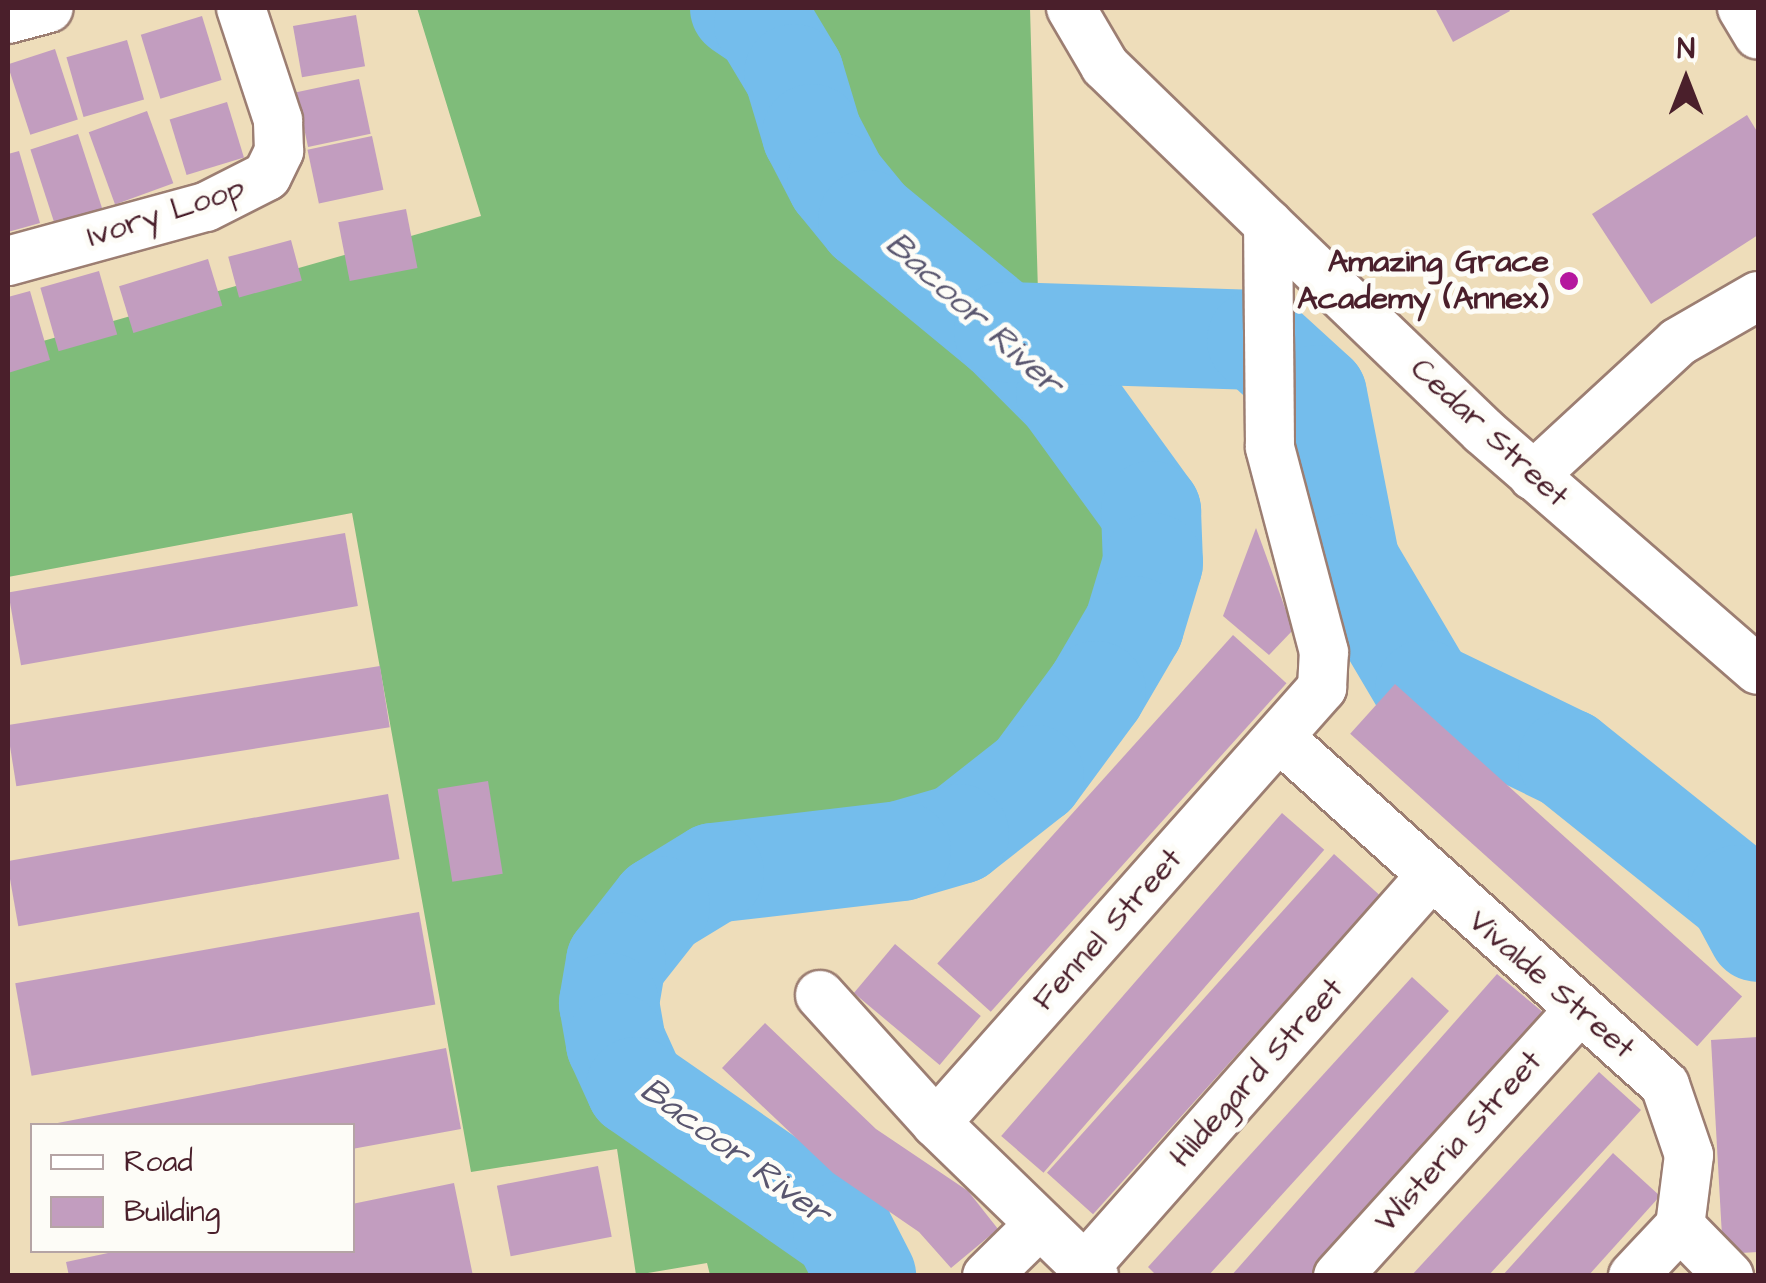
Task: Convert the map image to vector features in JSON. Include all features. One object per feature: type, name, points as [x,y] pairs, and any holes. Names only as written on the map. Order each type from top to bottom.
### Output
[{"type":"street","points":[[8,20],[49,8]]},
{"type":"street","name":"Ivory Loop","points":[[8,261],[206,207],[267,176],[278,151],[278,120],[240,8]]},
{"type":"street","name":"Cedar Street","points":[[1071,8],[1105,66],[1268,224],[1533,476],[1758,670]]},
{"type":"street","points":[[1742,8],[1758,36]]},
{"type":"street","name":"Fennel Street","points":[[936,1123],[1322,688],[1324,652],[1275,482],[1266,383],[1268,224]]},
{"type":"street","points":[[1533,476],[1678,342],[1758,296]]},
{"type":"street","name":"Vivalde Street","points":[[1280,738],[1429,878],[1664,1085],[1682,1120],[1689,1155],[1680,1226]]},
{"type":"street","name":"Hildegard Street","points":[[1089,1271],[1429,878]]},
{"type":"street","points":[[820,995],[936,1123],[1089,1271]]},
{"type":"street","name":"Wisteria Street","points":[[1338,1276],[1580,1009]]},
{"type":"street","points":[[988,1276],[1040,1224]]},
{"type":"street","points":[[1633,1276],[1680,1226],[1729,1276]]},
{"type":"green space","points":[[417,8],[1030,8],[1039,328],[1129,453],[1162,519],[1172,589],[1154,647],[1044,798],[979,856],[912,877],[738,896],[670,928],[639,961],[636,1008],[657,1056],[863,1227],[902,1275],[710,1275],[707,1263],[636,1275],[617,1149],[471,1172],[352,513],[8,577],[8,351],[481,216]]},
{"type":"building","points":[[1435,8],[1508,8],[1510,11],[1453,42]]},
{"type":"building","points":[[356,15],[365,66],[302,77],[293,26]]},
{"type":"building","points":[[202,16],[222,80],[160,99],[141,35]]},
{"type":"building","points":[[127,40],[144,100],[84,117],[66,57]]},
{"type":"building","points":[[55,49],[78,119],[30,135],[8,64]]},
{"type":"building","points":[[359,79],[371,134],[308,147],[296,92]]},
{"type":"building","points":[[227,102],[244,157],[187,175],[170,120]]},
{"type":"building","points":[[147,111],[173,183],[115,205],[89,132]]},
{"type":"building","points":[[1747,115],[1758,133],[1758,235],[1651,304],[1592,214]]},
{"type":"building","points":[[78,134],[107,223],[59,239],[30,149]]},
{"type":"building","points":[[372,136],[383,190],[319,204],[307,150]]},
{"type":"building","points":[[19,151],[40,223],[8,232],[8,154]]},
{"type":"building","points":[[406,209],[417,268],[350,281],[338,222]]},
{"type":"building","points":[[291,240],[302,281],[239,297],[228,257]]},
{"type":"building","points":[[208,259],[222,306],[133,333],[119,286]]},
{"type":"building","points":[[99,271],[117,334],[59,351],[40,288]]},
{"type":"building","points":[[30,291],[50,360],[8,373],[8,297]]},
{"type":"building","points":[[1256,528],[1293,630],[1269,655],[1223,616]]},
{"type":"building","points":[[345,533],[358,606],[21,665],[8,592]]},
{"type":"building","points":[[1233,635],[1287,683],[991,1012],[937,963]]},
{"type":"building","points":[[380,666],[390,727],[16,786],[8,725]]},
{"type":"building","points":[[1395,684],[1742,996],[1697,1046],[1350,734]]},
{"type":"building","points":[[488,781],[503,874],[452,882],[438,789]]},
{"type":"building","points":[[388,794],[399,859],[18,926],[8,861]]},
{"type":"building","points":[[1282,813],[1324,850],[1043,1173],[1001,1136]]},
{"type":"building","points":[[1334,854],[1380,895],[1093,1214],[1047,1173]]},
{"type":"building","points":[[419,912],[435,1005],[32,1076],[15,983]]},
{"type":"building","points":[[895,944],[981,1016],[940,1065],[854,993]]},
{"type":"building","points":[[1497,974],[1544,1013],[1313,1276],[1231,1276]]},
{"type":"building","points":[[1412,977],[1449,1011],[1208,1276],[1157,1276],[1148,1267]]},
{"type":"building","points":[[765,1023],[876,1129],[968,1191],[998,1229],[951,1268],[919,1232],[833,1173],[722,1068]]},
{"type":"building","points":[[1758,1037],[1758,1252],[1723,1254],[1711,1040]]},
{"type":"building","points":[[446,1048],[461,1129],[355,1148],[355,1123],[58,1123]]},
{"type":"building","points":[[1599,1072],[1641,1110],[1488,1276],[1411,1276]]},
{"type":"building","points":[[1613,1153],[1660,1196],[1588,1276],[1502,1276]]},
{"type":"building","points":[[598,1166],[612,1237],[511,1256],[497,1186]]},
{"type":"building","points":[[454,1183],[473,1276],[69,1276],[66,1262],[108,1253],[355,1253],[355,1203]]},
{"type":"waterway","name":"Bacoor River","points":[[740,8],[764,24],[794,74],[812,134],[837,182],[868,220],[1004,332],[1066,394],[1151,511],[1153,563],[1134,626],[1096,691],[1034,775],[959,834],[901,851],[714,873],[660,906],[616,962],[609,1003],[616,1043],[636,1087],[843,1231],[866,1276]]},
{"type":"waterway","points":[[1004,332],[1257,340],[1317,395],[1350,563],[1425,690],[1568,759],[1738,895],[1758,932]]},
{"type":"place","name":"Amazing Grace Academy (Annex)","points":[[1569,281]]}]
